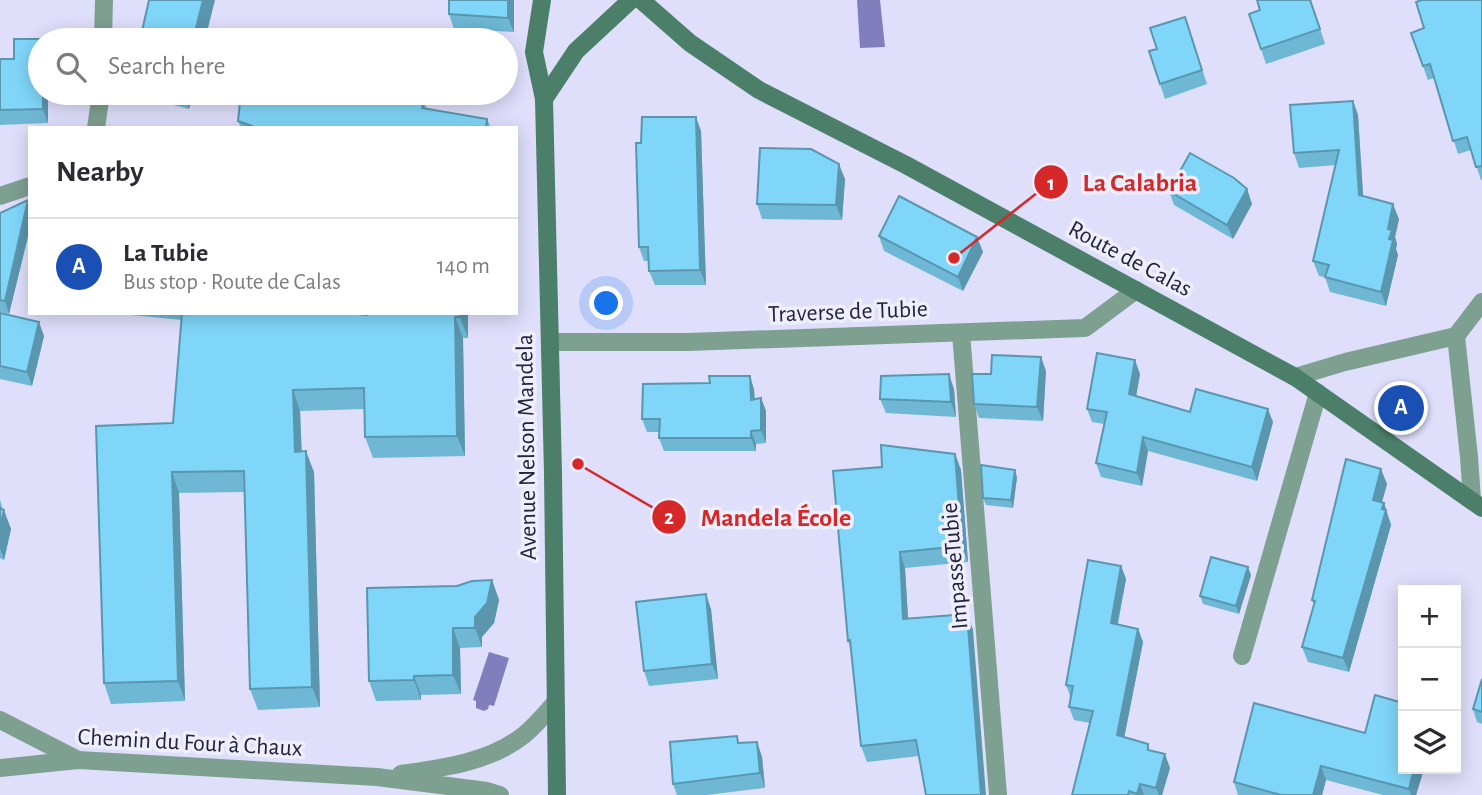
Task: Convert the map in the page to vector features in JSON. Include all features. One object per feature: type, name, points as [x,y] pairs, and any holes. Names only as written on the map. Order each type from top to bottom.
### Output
[{"type":"main road","name":"Avenue Nelson Mandela","points":[[542,0],[534,52],[544,99],[557,795]]},
{"type":"main road","points":[[544,99],[576,51],[631,0]]},
{"type":"main road","name":"Route de Calas","points":[[640,0],[690,43],[759,90],[906,165],[1295,377],[1477,504]]},
{"type":"street","points":[[103,28],[104,0]]},
{"type":"street","points":[[96,126],[99,105]]},
{"type":"street","points":[[0,196],[28,187]]},
{"type":"street","name":"Traverse de Tubie","points":[[550,342],[688,342],[1085,328],[1136,290]]},
{"type":"street","points":[[1295,377],[1345,362],[1456,336],[1482,302]]},
{"type":"street","name":"ImpasseTubie","points":[[961,332],[998,795]]},
{"type":"street","points":[[1456,336],[1469,457],[1477,504]]},
{"type":"street","points":[[1242,656],[1318,393]]},
{"type":"street","name":"Chemin du Four à Chaux","points":[[377,777],[439,768],[486,756],[524,735],[554,704]]},
{"type":"street","points":[[0,720],[78,760]]},
{"type":"street","name":"Chemin du Four à Chaux","points":[[0,768],[78,760],[377,777],[500,795]]},
{"type":"shaded area","points":[[857,0],[880,0],[885,47],[860,48]]},
{"type":"shaded area","points":[[489,652],[509,658],[494,706],[489,705],[484,711],[476,708],[476,701],[473,700]]},
{"type":"building","points":[[149,0],[203,0],[196,28],[143,28]]},
{"type":"building","points":[[449,0],[508,0],[508,18],[449,14]]},
{"type":"building","points":[[1257,0],[1310,0],[1320,29],[1261,49],[1249,14],[1260,10]]},
{"type":"building","points":[[1482,0],[1482,166],[1476,167],[1467,137],[1453,141],[1430,64],[1423,66],[1411,33],[1424,28],[1416,2]]},
{"type":"building","points":[[1185,17],[1202,70],[1160,84],[1149,51],[1157,49],[1150,28]]},
{"type":"building","points":[[14,39],[28,39],[28,105],[43,105],[43,109],[0,110],[0,59],[14,59]]},
{"type":"building","points":[[1353,101],[1359,195],[1393,204],[1388,229],[1392,230],[1389,239],[1393,240],[1381,292],[1325,277],[1329,265],[1313,261],[1339,150],[1294,153],[1290,105]]},
{"type":"building","points":[[240,105],[423,105],[422,108],[487,119],[486,126],[252,126],[238,121]]},
{"type":"building","points":[[642,117],[696,117],[700,270],[649,271],[648,247],[639,247],[636,143],[641,143]]},
{"type":"building","points":[[760,148],[811,149],[839,164],[836,205],[757,204]]},
{"type":"building","points":[[1190,153],[1234,178],[1247,189],[1227,225],[1169,191]]},
{"type":"building","points":[[899,196],[977,237],[958,277],[879,236]]},
{"type":"building","points":[[28,200],[5,301],[0,300],[0,213]]},
{"type":"building","points":[[0,313],[39,322],[27,372],[0,366]]},
{"type":"building","points":[[182,315],[460,315],[455,317],[457,436],[365,437],[364,388],[293,390],[295,452],[306,451],[312,687],[250,689],[244,471],[172,472],[178,681],[104,683],[96,426],[173,423]]},
{"type":"building","points":[[1097,353],[1135,360],[1129,394],[1190,412],[1196,389],[1268,409],[1252,467],[1143,437],[1137,473],[1096,463],[1107,412],[1087,409]]},
{"type":"building","points":[[992,355],[1041,357],[1037,407],[974,404],[972,374],[991,374]]},
{"type":"building","points":[[949,374],[951,402],[880,399],[881,376]]},
{"type":"building","points":[[709,376],[750,376],[751,400],[761,398],[761,430],[751,431],[751,438],[659,438],[660,419],[642,419],[643,384],[710,383]]},
{"type":"building","points":[[881,445],[955,454],[962,546],[900,552],[903,619],[967,614],[981,795],[926,795],[916,740],[861,746],[850,640],[848,641],[833,471],[882,467]]},
{"type":"building","points":[[1346,459],[1381,469],[1373,500],[1384,503],[1382,509],[1386,510],[1343,658],[1302,647],[1315,601],[1312,600]]},
{"type":"building","points":[[981,465],[1015,470],[1011,500],[983,498]]},
{"type":"building","points":[[0,508],[4,510],[0,527]]},
{"type":"building","points":[[1211,557],[1248,567],[1236,606],[1200,596]]},
{"type":"building","points":[[1088,560],[1121,566],[1111,623],[1138,629],[1117,735],[1148,744],[1148,750],[1165,754],[1156,788],[1140,784],[1137,794],[1129,791],[1128,795],[1072,795],[1093,711],[1069,707],[1073,686],[1066,685]]},
{"type":"building","points":[[492,580],[487,603],[475,617],[475,628],[453,628],[453,675],[414,676],[414,680],[369,681],[367,588],[457,586],[472,581]]},
{"type":"building","points":[[706,594],[712,664],[644,671],[636,602]]},
{"type":"building","points":[[1482,679],[1482,712],[1473,709]]},
{"type":"building","points":[[1375,695],[1398,702],[1398,774],[1413,774],[1409,789],[1321,766],[1313,795],[1281,795],[1234,782],[1254,703],[1365,733]]},
{"type":"building","points":[[737,736],[738,743],[757,742],[760,773],[673,784],[670,742]]},
{"type":"place","name":"La Calabria","points":[[954,258]]},
{"type":"place","name":"La Tubie","points":[[1401,408]]},
{"type":"place","name":"Mandela École","points":[[578,464]]}]
